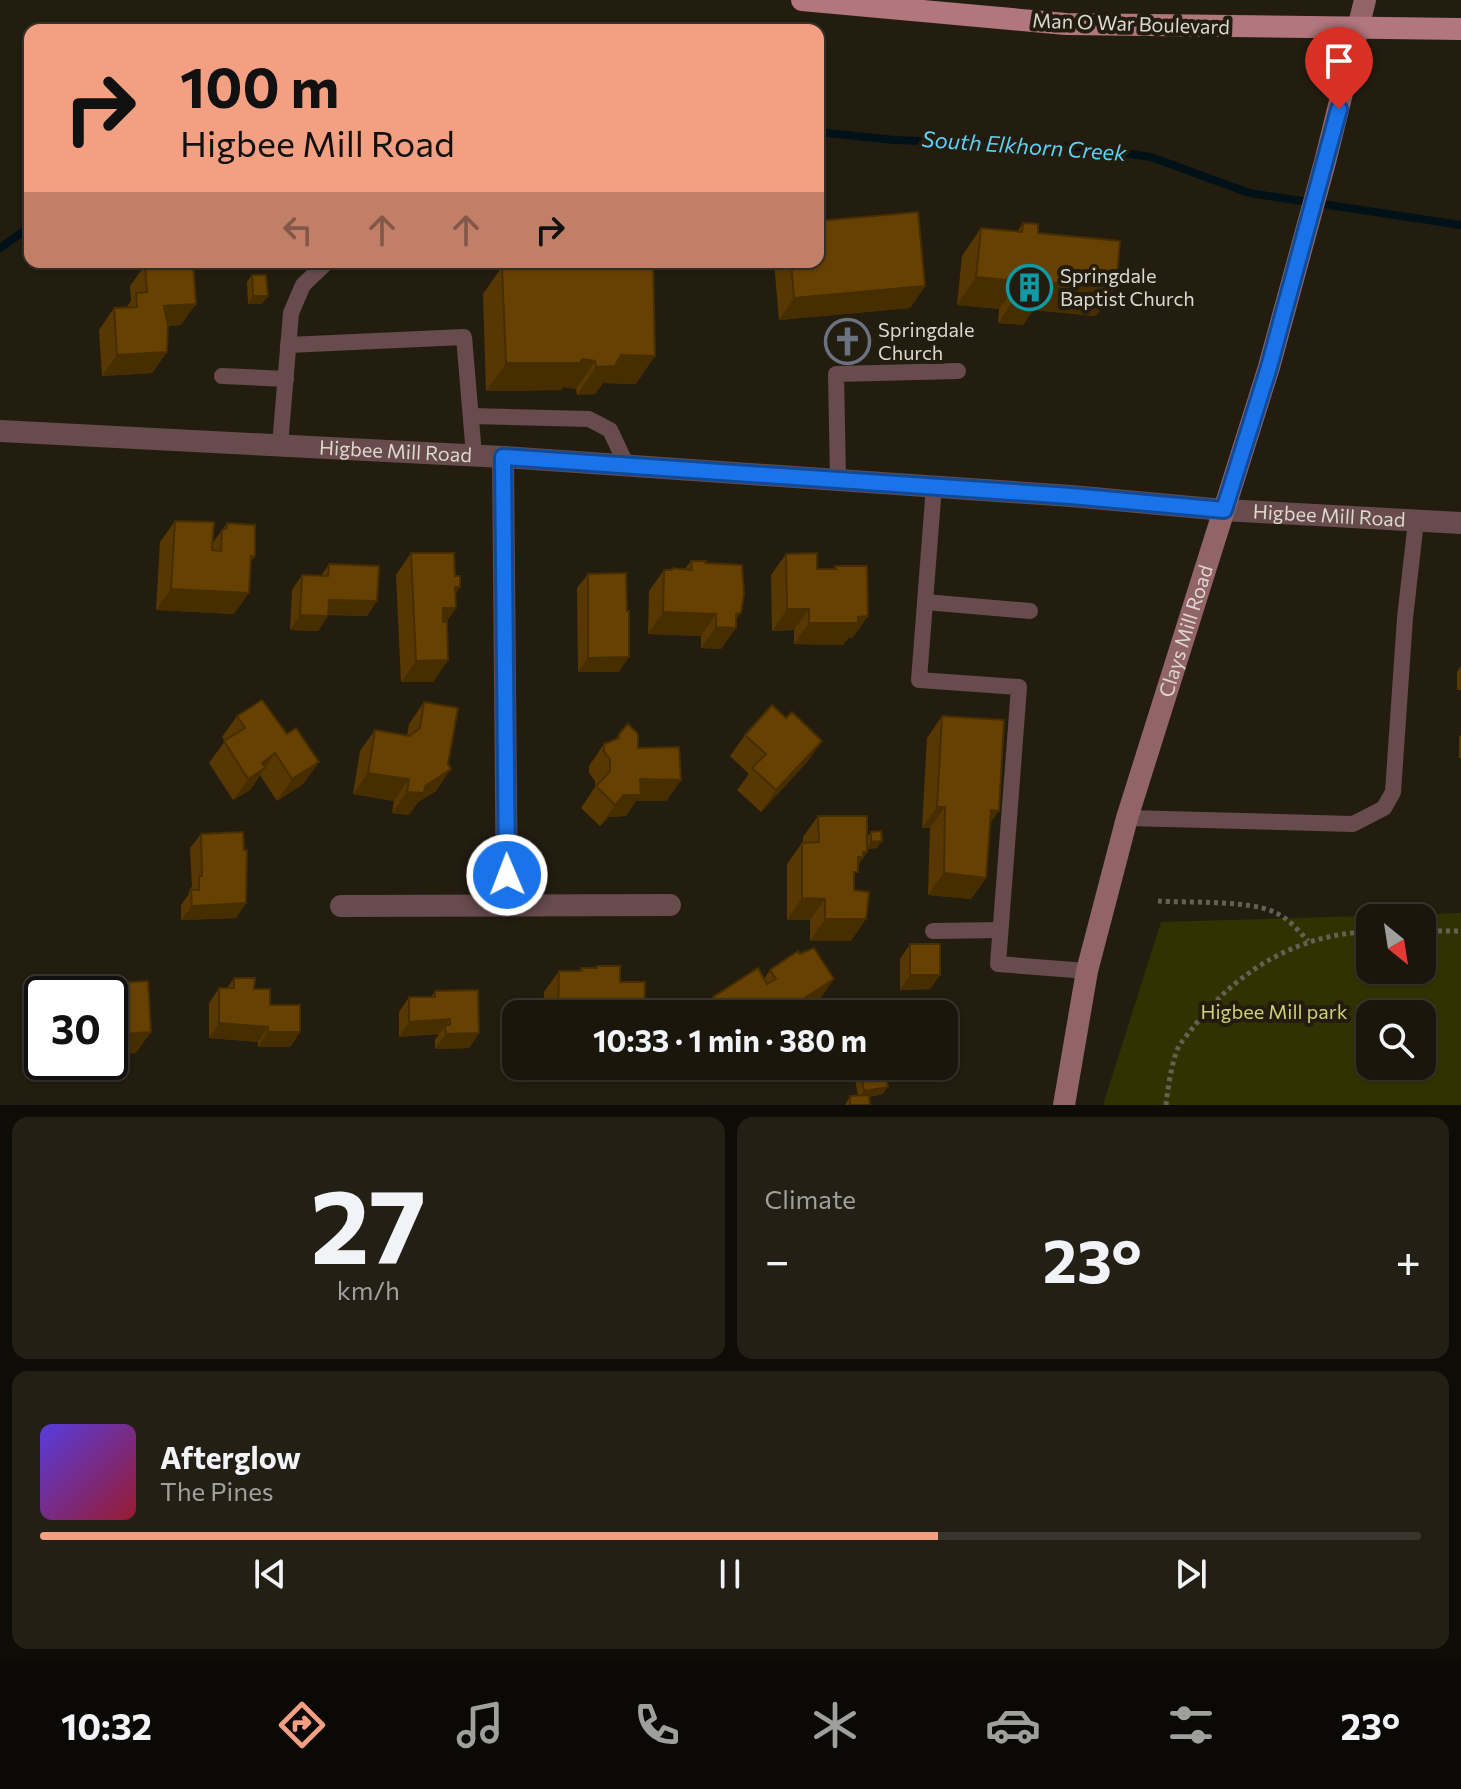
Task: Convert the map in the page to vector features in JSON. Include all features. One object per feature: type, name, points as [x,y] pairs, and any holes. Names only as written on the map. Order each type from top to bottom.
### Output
[{"type":"main road","name":"Man O War Boulevard","points":[[802,0],[1066,24],[1461,29]]},
{"type":"main road","name":"Clays Mill Road","points":[[1064,1105],[1087,971],[1127,818],[1269,367],[1360,29],[1365,0]]},
{"type":"street","name":"Higbee Mill Road","points":[[0,431],[474,455],[934,486],[1224,510],[1461,523]]},
{"type":"street","points":[[503,457],[507,906]]},
{"type":"street","points":[[341,906],[670,905]]},
{"type":"lane","points":[[280,445],[291,313],[303,285],[321,268]]},
{"type":"lane","points":[[288,345],[464,337],[474,455]]},
{"type":"lane","points":[[838,480],[836,374],[958,371]]},
{"type":"lane","points":[[222,376],[286,379]]},
{"type":"lane","points":[[471,416],[589,419],[610,430],[627,466]]},
{"type":"lane","points":[[934,486],[919,680],[1019,687],[998,964],[1087,971]]},
{"type":"lane","points":[[1127,818],[1353,824],[1384,808],[1393,792],[1405,618],[1416,521]]},
{"type":"lane","points":[[925,602],[1030,611]]},
{"type":"lane","points":[[933,931],[1000,930]]},
{"type":"path","points":[[1158,901],[1249,906],[1274,912],[1293,925],[1308,941]]},
{"type":"path","points":[[1436,931],[1461,931]]},
{"type":"path","points":[[1166,1105],[1178,1048],[1207,1010],[1240,979],[1283,951],[1308,941],[1356,932]]},
{"type":"green space","name":"Higbee Mill park","points":[[1461,913],[1461,1105],[1103,1105],[1161,922],[1356,916],[1356,984],[1436,984],[1436,914]]},
{"type":"building","points":[[918,212],[925,286],[794,298],[792,268],[824,268],[824,220]]},
{"type":"building","points":[[1023,223],[1038,224],[1038,233],[1120,241],[1116,288],[1043,282],[1042,298],[1017,295],[1019,281],[976,277],[981,228],[1022,232]]},
{"type":"building","points":[[145,268],[193,268],[196,304],[164,306],[168,326],[167,352],[117,355],[114,308],[137,307],[136,293],[147,292]]},
{"type":"building","points":[[502,268],[653,268],[655,356],[621,355],[615,366],[596,367],[595,361],[582,359],[580,363],[506,363]]},
{"type":"building","points":[[252,275],[266,275],[268,296],[253,296]]},
{"type":"building","points":[[175,521],[214,522],[212,550],[221,551],[222,530],[227,528],[227,523],[255,525],[255,554],[251,556],[249,593],[171,589]]},
{"type":"building","points":[[411,553],[454,553],[455,576],[460,576],[460,587],[455,587],[456,608],[443,608],[443,622],[447,622],[448,660],[416,661]]},
{"type":"building","points":[[817,553],[817,569],[867,566],[868,616],[858,617],[858,623],[809,623],[809,609],[787,609],[786,554]]},
{"type":"building","points":[[691,561],[742,565],[744,594],[741,613],[736,614],[736,628],[716,627],[716,614],[663,612],[664,570],[692,570]]},
{"type":"building","points":[[329,564],[379,566],[377,601],[329,600],[328,616],[300,615],[302,575],[328,576]]},
{"type":"building","points":[[626,573],[629,657],[588,658],[588,574]]},
{"type":"building","points":[[262,700],[287,734],[296,728],[319,762],[292,779],[275,753],[262,763],[265,768],[248,779],[224,741],[245,728],[237,716]]},
{"type":"building","points":[[424,702],[458,708],[448,764],[451,769],[425,786],[424,793],[407,792],[409,779],[368,773],[375,730],[409,736],[420,728]]},
{"type":"building","points":[[772,705],[786,718],[792,712],[822,741],[776,790],[752,768],[766,754],[745,735]]},
{"type":"building","points":[[942,716],[1004,720],[999,811],[991,810],[986,878],[944,873],[945,807],[937,807]]},
{"type":"building","points":[[628,724],[638,734],[638,748],[679,747],[681,780],[640,779],[641,795],[624,795],[615,805],[596,786],[610,771],[610,759],[604,752],[604,744],[619,738]]},
{"type":"building","points":[[818,816],[867,816],[867,852],[863,852],[863,857],[858,857],[858,872],[854,872],[854,890],[869,892],[866,919],[825,919],[825,899],[802,898],[802,843],[819,842]]},
{"type":"building","points":[[881,831],[882,841],[871,842],[871,832]]},
{"type":"building","points":[[243,832],[244,850],[247,850],[246,903],[192,906],[191,890],[199,890],[199,876],[202,876],[201,834]]},
{"type":"building","points":[[910,944],[940,944],[940,975],[910,975]]},
{"type":"building","points":[[814,948],[834,979],[801,1000],[715,1000],[713,997],[758,968],[767,984],[776,979],[770,970],[798,951],[800,954]]},
{"type":"building","points":[[620,966],[620,982],[645,982],[644,1000],[558,1000],[559,971]]},
{"type":"building","points":[[234,978],[255,978],[254,989],[270,989],[270,1005],[300,1005],[300,1032],[268,1032],[268,1027],[219,1023],[219,988],[234,988]]},
{"type":"building","points":[[148,981],[151,1032],[128,1034],[128,982]]},
{"type":"building","points":[[478,990],[479,1033],[446,1034],[445,1025],[450,1025],[450,1019],[409,1022],[409,997],[435,997],[435,991]]},
{"type":"building","points":[[862,1080],[887,1080],[888,1087],[864,1091]]},
{"type":"building","points":[[869,1095],[870,1105],[850,1105],[850,1096]]},
{"type":"waterway","name":"South Elkhorn Creek","points":[[824,133],[894,140],[1081,147],[1151,157],[1249,193],[1461,225]]},
{"type":"waterway","name":"South Elkhorn Creek","points":[[0,248],[24,231]]},
{"type":"place","name":"Springdale Baptist Church","points":[[1029,287]]},
{"type":"place","name":"Springdale Church","points":[[847,342]]},
{"type":"route","points":[[507,875],[503,457],[1071,496],[1224,510],[1269,367],[1339,109]]}]
